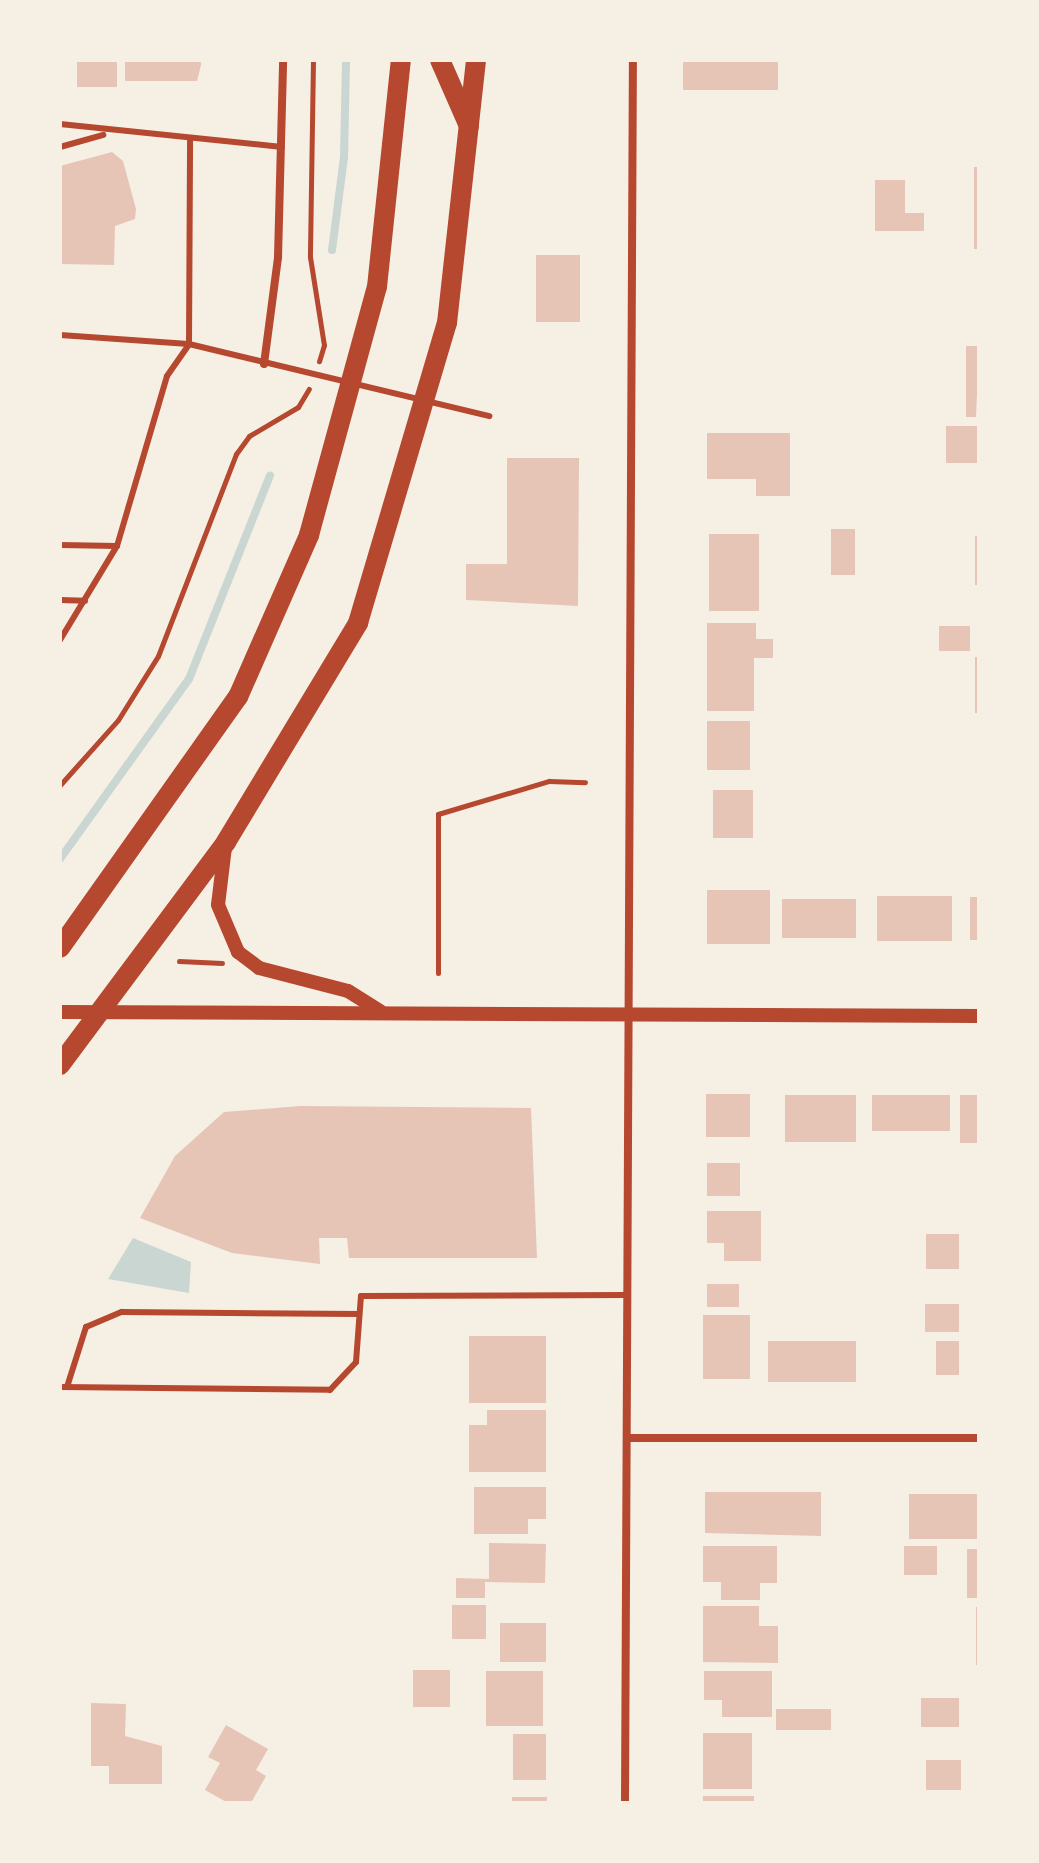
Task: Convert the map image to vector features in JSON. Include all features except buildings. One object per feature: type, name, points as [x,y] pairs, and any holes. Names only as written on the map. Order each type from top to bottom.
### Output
[{"type":"main road","points":[[60,948],[238,697],[309,535],[353,383],[385,243],[401,60]]},
{"type":"main road","points":[[440,60],[469,126]]},
{"type":"main road","points":[[60,1065],[226,842],[358,623],[426,403],[447,323],[476,60]]},
{"type":"street","points":[[264,364],[282,147],[283,60]]},
{"type":"street","points":[[625,1803],[633,60]]},
{"type":"street","points":[[226,842],[218,905],[229,942],[259,968],[348,991],[380,1011]]},
{"type":"street","points":[[60,1012],[979,1016]]},
{"type":"street","points":[[627,1438],[979,1438]]},
{"type":"lane","points":[[60,124],[107,134],[282,147]]},
{"type":"lane","points":[[60,147],[107,134]]},
{"type":"lane","points":[[60,640],[117,546],[167,376],[189,344],[190,141]]},
{"type":"lane","points":[[60,335],[189,344],[489,416]]},
{"type":"lane","points":[[60,545],[117,546]]},
{"type":"lane","points":[[60,600],[85,601]]},
{"type":"lane","points":[[359,1314],[112,1315],[86,1327],[64,1387],[330,1390],[356,1362],[361,1296],[371,1293],[627,1295]]},
{"type":"path","points":[[60,785],[118,720],[158,656],[236,454],[249,436],[298,407],[315,373],[324,345],[310,257],[313,60]]},
{"type":"path","points":[[438,973],[438,814],[549,781],[585,782]]},
{"type":"path","points":[[179,961],[227,963]]},
{"type":"shaded area","points":[[133,1238],[191,1262],[189,1293],[108,1279]]},
{"type":"waterway","points":[[332,250],[344,157],[346,60]]},
{"type":"waterway","points":[[60,859],[189,679],[270,475]]}]
